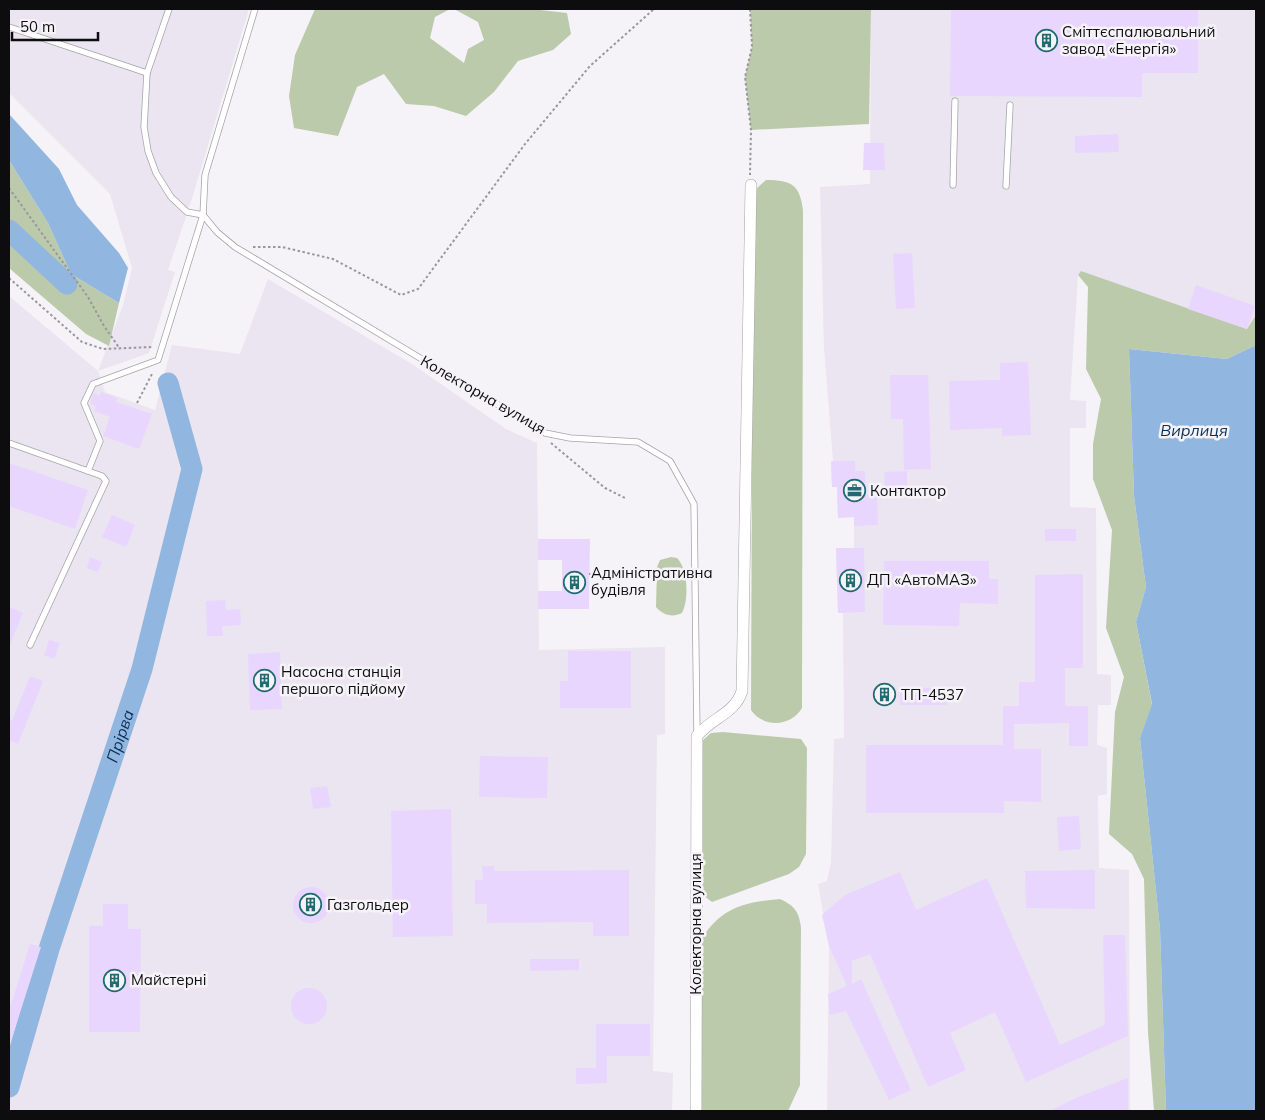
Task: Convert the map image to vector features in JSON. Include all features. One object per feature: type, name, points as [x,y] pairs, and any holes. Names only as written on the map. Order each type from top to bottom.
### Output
[{"type":"street","points":[[697,736],[712,721],[733,708],[739,700],[742,691],[751,185]]},
{"type":"street","name":"Колекторна вулиця","points":[[696,1111],[697,736]]},
{"type":"lane","points":[[169,9],[147,73],[144,127],[148,151],[156,173],[171,197],[187,212],[203,215]]},
{"type":"lane","points":[[88,471],[100,441],[84,403],[90,387],[101,380],[158,360],[203,215],[205,175],[255,9]]},
{"type":"lane","points":[[9,27],[147,73]]},
{"type":"lane","points":[[953,185],[955,101]]},
{"type":"lane","points":[[1006,186],[1010,105]]},
{"type":"lane","name":"Колекторна вулиця","points":[[203,215],[217,232],[235,247],[545,433],[570,438],[638,442],[670,461],[694,504],[697,736]]},
{"type":"lane","points":[[9,443],[88,471],[104,478],[106,481],[30,645]]},
{"type":"path","points":[[235,247],[282,247],[333,259],[401,295],[418,289],[525,144],[590,66],[654,9]]},
{"type":"path","points":[[750,9],[752,47],[745,77],[751,130],[749,155],[751,185]]},
{"type":"path","points":[[9,188],[88,296],[104,326],[120,349]]},
{"type":"path","points":[[9,278],[82,342],[103,349],[163,346]]},
{"type":"path","points":[[137,404],[158,360]]},
{"type":"path","points":[[545,433],[552,445],[559,451],[605,488],[625,498]]},
{"type":"path","points":[[589,574],[637,573]]},
{"type":"shaded area","points":[[9,9],[249,9],[190,205],[168,270],[175,272],[149,353],[98,371],[123,305],[132,268],[110,194],[9,93]]},
{"type":"shaded area","points":[[871,9],[1256,9],[1256,315],[1247,329],[1081,271],[1078,275],[1070,400],[1086,401],[1086,428],[1070,428],[1070,507],[1096,508],[1097,674],[1111,675],[1111,705],[1098,705],[1097,745],[1107,748],[1107,794],[1098,796],[1099,868],[1129,870],[1130,1111],[827,1111],[829,946],[818,884],[827,881],[831,863],[834,739],[844,738],[843,613],[838,613],[836,548],[854,548],[854,517],[838,518],[837,497],[841,487],[832,487],[831,462],[833,461],[824,348],[820,187],[870,184]]},
{"type":"shaded area","points":[[268,279],[412,364],[506,429],[537,443],[539,650],[665,647],[665,734],[657,735],[653,1071],[673,1073],[672,1111],[9,1111],[9,296],[98,371],[105,392],[155,410],[172,345],[240,354]]},
{"type":"green space","points":[[315,9],[450,9],[435,17],[430,38],[464,63],[468,49],[484,40],[478,22],[454,9],[531,9],[567,13],[571,34],[553,50],[518,61],[494,92],[466,116],[434,106],[406,104],[384,74],[357,87],[338,136],[294,128],[289,96],[295,55]]},
{"type":"green space","points":[[750,9],[871,9],[869,124],[751,130],[745,77],[752,47]]},
{"type":"green space","points":[[9,160],[48,223],[71,274],[119,303],[109,346],[86,334],[9,268]]},
{"type":"green space","points":[[766,180],[782,181],[793,186],[800,195],[803,211],[802,708],[791,719],[777,723],[762,720],[751,710],[753,214],[756,189]]},
{"type":"green space","points":[[1081,271],[1247,329],[1256,315],[1256,345],[1227,359],[1129,349],[1134,496],[1146,587],[1136,622],[1152,705],[1140,738],[1160,929],[1166,1111],[1154,1111],[1148,1032],[1144,879],[1132,854],[1109,834],[1115,712],[1124,677],[1106,628],[1112,530],[1093,479],[1093,444],[1101,399],[1086,369],[1088,287],[1078,275]]},
{"type":"green space","points":[[671,557],[677,558],[681,563],[686,585],[686,600],[682,613],[675,615],[665,614],[656,607],[657,567],[660,560]]},
{"type":"green space","points":[[723,732],[801,739],[807,748],[806,854],[799,867],[789,874],[712,902],[704,896],[703,887],[703,740],[711,733]]},
{"type":"green space","points":[[780,899],[795,910],[801,928],[800,1085],[788,1111],[702,1111],[702,938],[718,919],[735,908],[745,904]]},
{"type":"water","points":[[9,114],[59,169],[77,205],[119,253],[128,268],[119,303],[71,274],[48,223],[9,160]]},
{"type":"water","name":"Вирлиця","points":[[1256,345],[1256,1111],[1166,1111],[1160,929],[1140,738],[1152,704],[1136,622],[1146,587],[1134,496],[1129,349],[1227,359]]},
{"type":"building","name":"Сміттєспалювальний завод «Енергія»","points":[[951,9],[1198,9],[1198,73],[1142,73],[1142,97],[950,96]]},
{"type":"building","points":[[1118,134],[1119,152],[1075,153],[1075,136]]},
{"type":"building","points":[[864,143],[884,143],[885,170],[863,170]]},
{"type":"building","points":[[912,253],[915,308],[896,309],[893,254]]},
{"type":"building","points":[[1196,285],[1255,306],[1247,329],[1188,309]]},
{"type":"building","points":[[1028,362],[1031,435],[1002,436],[1002,428],[950,430],[949,381],[1000,380],[1000,363]]},
{"type":"building","points":[[890,375],[928,375],[931,469],[904,470],[903,419],[891,419]]},
{"type":"building","points":[[101,392],[117,398],[116,402],[152,414],[139,449],[103,436],[110,417],[94,411],[96,406],[90,404],[94,393],[100,396]]},
{"type":"building","name":"Контактор","points":[[831,461],[855,461],[855,471],[865,471],[866,495],[877,494],[878,525],[854,526],[854,517],[838,518],[837,487],[832,487]]},
{"type":"building","points":[[9,463],[88,490],[75,529],[9,506]]},
{"type":"building","points":[[907,471],[907,488],[885,489],[884,472]]},
{"type":"building","points":[[112,515],[135,525],[126,547],[102,537]]},
{"type":"building","points":[[1045,529],[1076,529],[1076,541],[1045,541]]},
{"type":"building","name":"Адміністративна будівля","points":[[538,539],[590,539],[589,609],[538,609],[538,591],[562,591],[562,560],[538,560]]},
{"type":"building","name":"ДП «АвтоМАЗ»","points":[[836,548],[864,548],[865,612],[838,613]]},
{"type":"building","points":[[90,557],[102,562],[98,572],[87,568]]},
{"type":"building","points":[[884,561],[989,561],[989,579],[998,579],[998,604],[960,603],[959,626],[883,625]]},
{"type":"building","points":[[1083,574],[1083,668],[1065,668],[1065,706],[1088,706],[1088,746],[1069,746],[1069,723],[1014,724],[1014,749],[1041,749],[1041,802],[1004,801],[1004,813],[866,813],[866,745],[1003,745],[1003,706],[1019,706],[1019,682],[1035,682],[1035,575]]},
{"type":"building","points":[[225,600],[226,610],[240,609],[241,625],[222,626],[223,636],[207,636],[206,601]]},
{"type":"building","points":[[9,607],[23,613],[9,647]]},
{"type":"building","points":[[49,640],[60,643],[54,659],[44,655]]},
{"type":"building","points":[[568,651],[631,651],[631,708],[560,708],[560,681],[568,681]]},
{"type":"building","name":"Насосна станція першого підйому","points":[[280,652],[282,709],[250,710],[248,654]]},
{"type":"building","points":[[30,676],[43,681],[18,744],[9,740],[9,719],[12,721]]},
{"type":"building","points":[[900,688],[947,688],[947,705],[900,705]]},
{"type":"building","points":[[480,756],[548,757],[547,798],[479,797]]},
{"type":"building","points":[[327,786],[331,807],[313,809],[310,788]]},
{"type":"building","points":[[451,809],[453,936],[393,937],[391,811]]},
{"type":"building","points":[[1079,816],[1081,849],[1059,851],[1057,817]]},
{"type":"building","points":[[482,866],[494,866],[494,871],[629,870],[629,936],[593,936],[593,922],[487,923],[487,904],[475,904],[475,880],[483,880]]},
{"type":"building","points":[[1095,870],[1095,909],[1026,908],[1025,871]]},
{"type":"building","points":[[900,872],[916,910],[987,878],[1060,1045],[1105,1025],[1103,935],[1125,935],[1128,1036],[1026,1082],[995,1012],[950,1033],[966,1070],[928,1087],[870,954],[852,961],[852,984],[861,979],[911,1090],[889,1100],[846,1011],[830,1015],[828,994],[847,986],[829,946],[822,915],[845,895]]},
{"type":"building","name":"Газгольдер","points":[[311,887],[323,893],[329,905],[323,917],[311,923],[299,917],[293,905],[299,893]]},
{"type":"building","name":"Майстерні","points":[[103,904],[128,904],[128,929],[141,929],[140,1032],[89,1032],[89,926],[103,926]]},
{"type":"building","points":[[30,944],[41,947],[11,1041],[9,1040],[9,1011]]},
{"type":"building","points":[[530,959],[579,959],[579,970],[530,971]]},
{"type":"building","points":[[309,988],[321,994],[327,1006],[321,1018],[309,1024],[297,1018],[291,1006],[297,994]]},
{"type":"building","points":[[596,1024],[650,1024],[650,1056],[607,1056],[607,1083],[576,1084],[576,1068],[596,1068]]},
{"type":"building","points":[[1128,1078],[1128,1111],[1050,1111],[1078,1097]]},
{"type":"waterway","name":"Прірва","points":[[9,230],[67,284]]},
{"type":"waterway","name":"Прірва","points":[[9,1087],[49,949],[142,669],[192,469],[168,383]]},
{"type":"place","name":"Сміттєспалювальний завод «Енергія»","points":[[1046,41]]},
{"type":"place","name":"Контактор","points":[[854,491]]},
{"type":"place","name":"ДП «АвтоМАЗ»","points":[[851,580]]},
{"type":"place","name":"Адміністративна будівля","points":[[575,582]]},
{"type":"place","name":"Насосна станція першого підйому","points":[[265,681]]},
{"type":"place","name":"ТП-4537","points":[[885,695]]},
{"type":"place","name":"Газгольдер","points":[[311,905]]},
{"type":"place","name":"Майстерні","points":[[115,980]]}]
